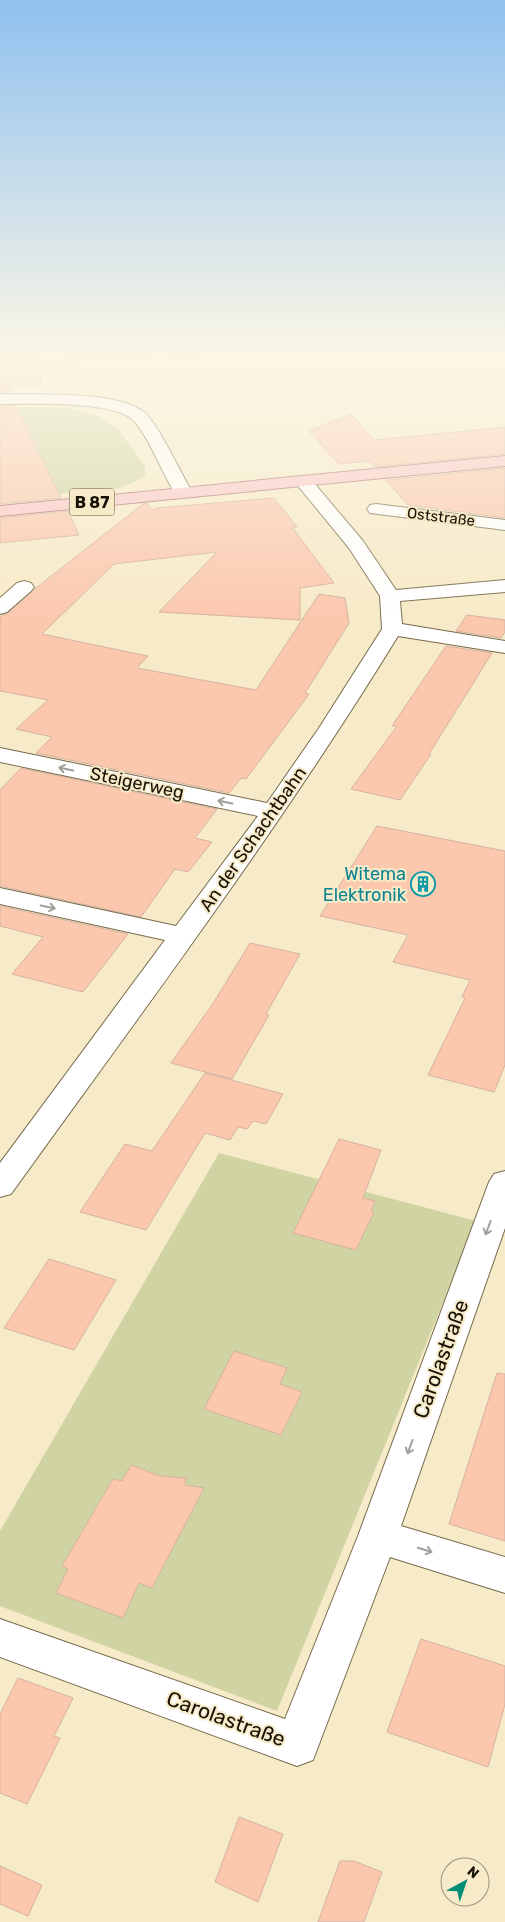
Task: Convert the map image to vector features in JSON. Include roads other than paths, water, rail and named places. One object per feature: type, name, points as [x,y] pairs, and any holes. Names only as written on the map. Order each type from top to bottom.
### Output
[{"type":"main road","name":"B 87","points":[[0,511],[505,461]]},
{"type":"street","points":[[154,440],[183,492]]},
{"type":"street","points":[[303,481],[356,545],[390,596],[392,629],[505,647]]},
{"type":"street","name":"Oststraße","points":[[376,509],[505,525]]},
{"type":"street","points":[[390,596],[505,586]]},
{"type":"street","points":[[0,608],[24,587]]},
{"type":"street","name":"An der Schachtbahn","points":[[0,1186],[273,812],[330,728],[392,629]]},
{"type":"street","name":"Steigerweg","points":[[0,755],[273,812]]},
{"type":"street","points":[[0,896],[184,936]]},
{"type":"street","name":"Carolastraße","points":[[0,1638],[297,1745],[378,1536],[505,1182]]},
{"type":"street","points":[[378,1536],[505,1575]]},
{"type":"place","name":"Witema Elektronik","points":[[423,884]]}]
